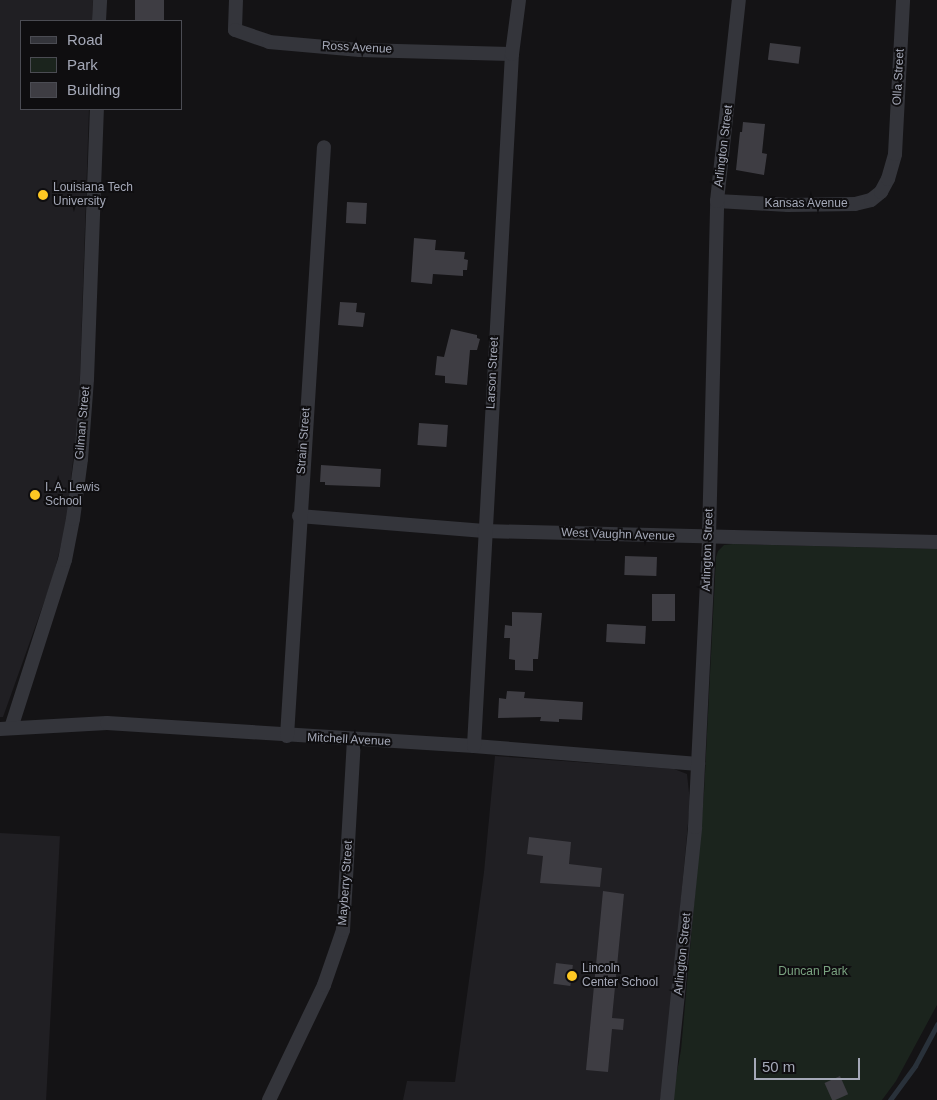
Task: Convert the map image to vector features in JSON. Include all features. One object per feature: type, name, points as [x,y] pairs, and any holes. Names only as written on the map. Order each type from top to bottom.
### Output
[{"type":"street","points":[[99,20],[100,0]]},
{"type":"street","name":"Ross Avenue","points":[[236,0],[235,30],[269,42],[360,50],[512,54]]},
{"type":"street","name":"Larson Street","points":[[474,746],[484,531],[512,54],[519,0]]},
{"type":"street","name":"Arlington Street","points":[[667,1100],[691,882],[709,538],[717,202],[739,0]]},
{"type":"street","name":"Olla Street","points":[[894,154],[903,0]]},
{"type":"street","name":"Gilman Street","points":[[6,728],[64,560],[75,502],[81,459],[88,354],[97,110]]},
{"type":"street","name":"Strain Street","points":[[287,736],[299,516],[324,147]]},
{"type":"street","name":"Kansas Avenue","points":[[717,202],[788,205],[855,204],[872,200],[881,192],[888,179],[894,154]]},
{"type":"street","name":"West Vaughn Avenue","points":[[299,516],[484,531],[709,538],[937,542]]},
{"type":"street","name":"Mitchell Avenue","points":[[6,728],[107,724],[474,746],[698,764]]},
{"type":"street","name":"Mayberry Street","points":[[269,1100],[324,985],[343,930],[354,740]]},
{"type":"shaded area","points":[[0,0],[93,0],[92,20],[20,20],[20,110],[89,110],[79,405],[66,526],[52,580],[3,717],[0,717]]},
{"type":"shaded area","name":"Lincoln Center School","points":[[495,756],[674,769],[687,774],[690,802],[665,1070],[660,1100],[403,1100],[407,1081],[455,1082],[484,872]]},
{"type":"shaded area","points":[[0,833],[60,836],[46,1100],[0,1100]]},
{"type":"green space","name":"Duncan Park","points":[[724,545],[937,549],[937,1005],[896,1081],[882,1100],[672,1100],[681,1050],[704,793],[716,557],[718,551]]},
{"type":"building","points":[[135,0],[164,0],[164,20],[135,20]]},
{"type":"building","points":[[770,43],[801,47],[799,64],[768,60]]},
{"type":"building","points":[[743,122],[765,124],[762,153],[767,154],[764,175],[736,170],[740,132],[742,132]]},
{"type":"building","points":[[347,202],[367,203],[366,224],[346,223]]},
{"type":"building","points":[[414,238],[436,240],[435,250],[465,252],[464,259],[468,260],[467,270],[463,270],[463,276],[433,274],[432,284],[411,282]]},
{"type":"building","points":[[340,302],[357,303],[356,312],[365,313],[363,327],[338,325]]},
{"type":"building","points":[[451,329],[477,335],[477,338],[480,339],[477,350],[470,350],[467,385],[445,383],[445,376],[435,375],[437,356],[444,357]]},
{"type":"building","points":[[419,423],[448,425],[446,447],[417,445]]},
{"type":"building","points":[[321,465],[381,469],[380,487],[325,485],[325,482],[320,482]]},
{"type":"building","points":[[625,556],[657,557],[656,576],[624,575]]},
{"type":"building","points":[[652,594],[675,594],[675,621],[652,621]]},
{"type":"building","points":[[512,612],[542,613],[538,659],[533,659],[533,671],[515,670],[515,660],[509,659],[510,638],[504,638],[505,625],[512,626]]},
{"type":"building","points":[[607,624],[646,626],[645,644],[606,642]]},
{"type":"building","points":[[507,691],[525,692],[524,698],[583,702],[582,720],[559,719],[559,722],[540,721],[541,717],[498,718],[499,698],[506,699]]},
{"type":"building","points":[[529,837],[571,842],[569,864],[602,868],[600,887],[540,883],[543,856],[527,854]]},
{"type":"building","points":[[603,891],[624,894],[612,1018],[624,1019],[623,1030],[612,1029],[608,1072],[586,1070]]},
{"type":"building","points":[[556,963],[573,965],[570,986],[553,984]]},
{"type":"building","points":[[840,1076],[848,1094],[832,1100],[824,1083]]},
{"type":"waterway","points":[[890,1100],[915,1066],[937,1025]]},
{"type":"place","name":"Louisiana Tech University","points":[[43,195]]},
{"type":"place","name":"I. A. Lewis School","points":[[35,495]]},
{"type":"place","name":"Lincoln Center School","points":[[572,976]]}]
